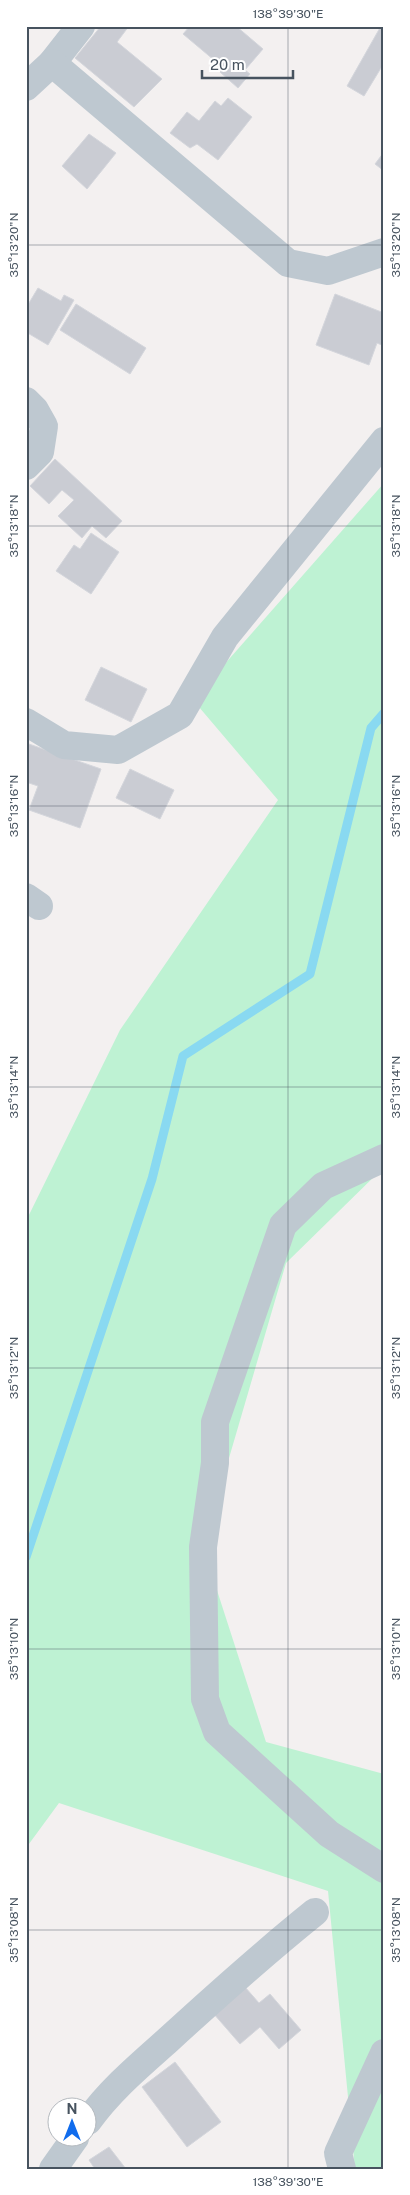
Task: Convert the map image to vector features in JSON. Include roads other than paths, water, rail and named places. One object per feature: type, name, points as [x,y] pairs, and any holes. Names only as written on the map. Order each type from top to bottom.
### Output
[{"type":"street","points":[[82,26],[35,75],[288,263],[328,271],[384,252]]},
{"type":"street","points":[[26,400],[35,410],[44,426],[40,452],[26,466]]},
{"type":"street","points":[[26,722],[64,745],[118,750],[180,715],[225,637],[384,440]]},
{"type":"street","points":[[26,704],[29,712],[26,715]]},
{"type":"street","points":[[384,1158],[323,1186],[283,1225],[215,1422],[215,1463],[203,1547],[205,1699],[217,1732],[329,1834],[384,1869]]},
{"type":"street","points":[[98,2109],[112,2093],[222,1989],[315,1912]]},
{"type":"street","points":[[342,2169],[338,2153],[384,2053]]},
{"type":"street","points":[[54,2169],[68,2148]]},
{"type":"waterway","points":[[26,1557],[152,1179],[183,1056],[310,974],[371,728],[384,713]]}]
